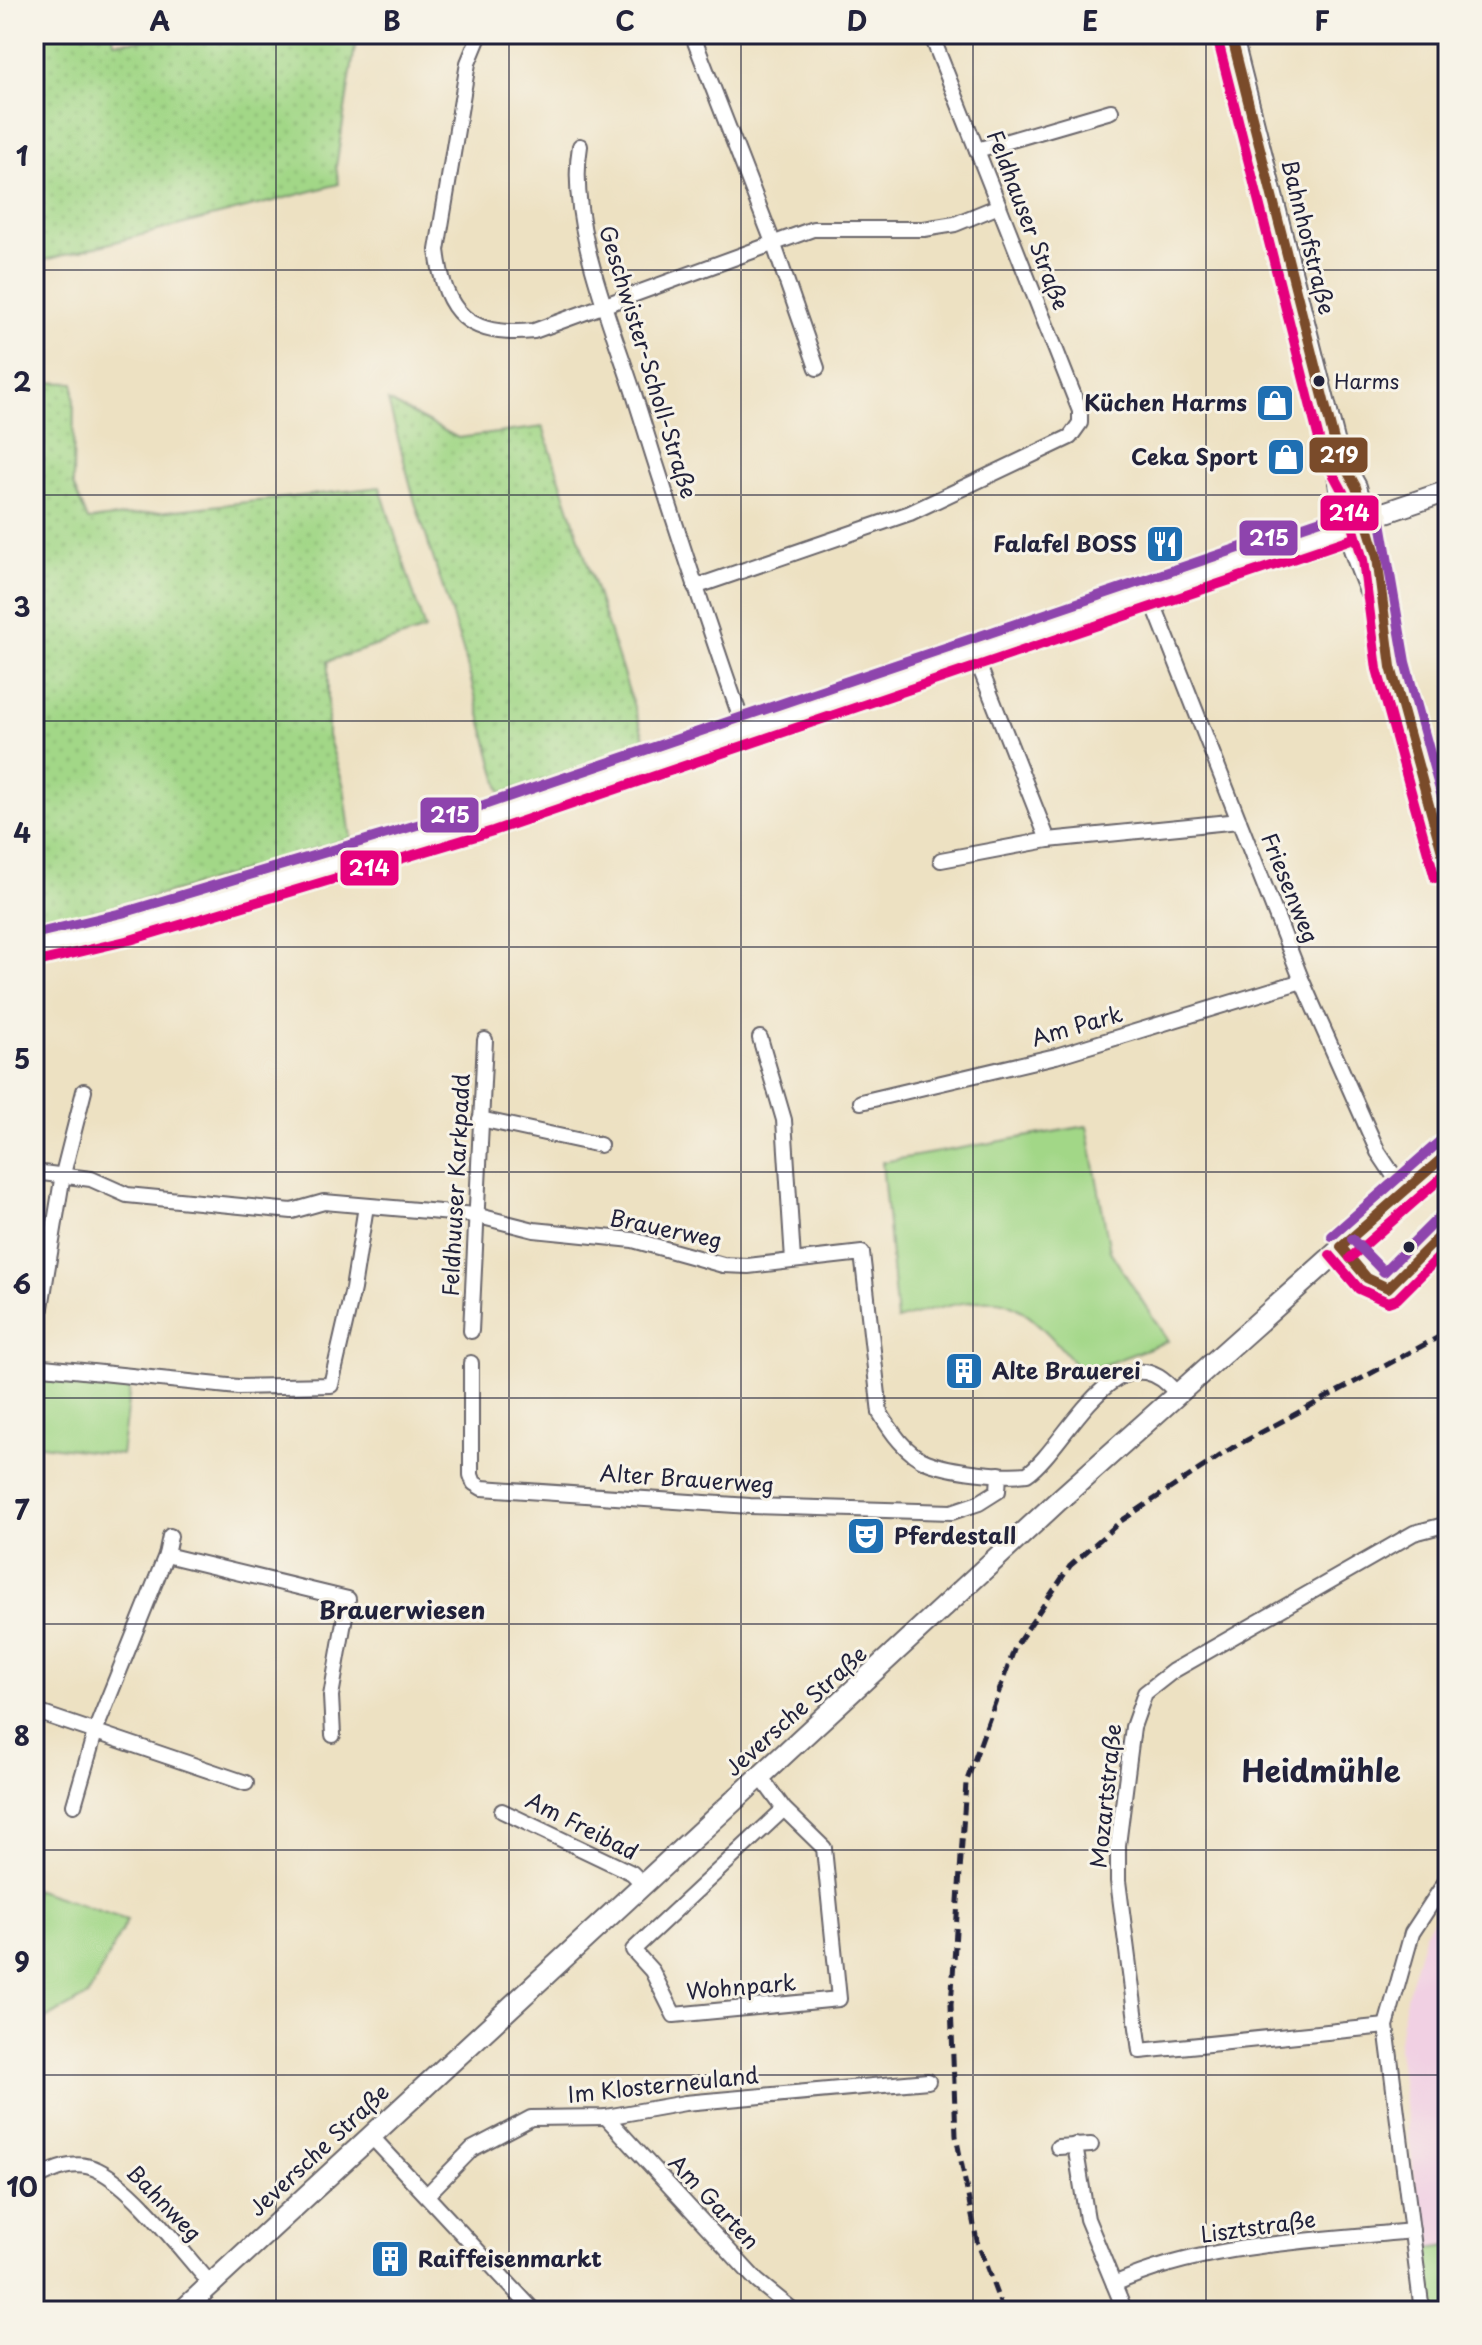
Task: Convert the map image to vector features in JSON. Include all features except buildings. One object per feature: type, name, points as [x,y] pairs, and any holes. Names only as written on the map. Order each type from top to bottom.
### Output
[{"type":"street","points":[[480,34],[468,63],[437,250],[440,281],[455,311],[475,326],[503,334],[534,331],[813,229],[924,229],[955,224],[999,206]]},
{"type":"street","points":[[692,34],[774,245],[817,368]]},
{"type":"street","name":"Feldhauser Straße","points":[[695,587],[910,513],[1070,437],[1080,423],[1080,411],[931,34]]},
{"type":"street","name":"Bahnhofstraße","points":[[1231,34],[1337,452],[1338,492],[1346,526],[1356,562],[1382,617]]},
{"type":"street","points":[[977,150],[1111,111]]},
{"type":"street","name":"Geschwister-Scholl-Straße","points":[[580,146],[576,172],[577,201],[606,307],[695,587],[745,731]]},
{"type":"street","name":"Bahnhofstraße","points":[[1337,452],[1356,487],[1377,557],[1382,617],[1391,667],[1448,874]]},
{"type":"street","points":[[34,948],[126,927],[488,818],[1448,491]]},
{"type":"street","name":"Friesenweg","points":[[1150,595],[1302,981],[1378,1152],[1404,1191]]},
{"type":"street","points":[[974,653],[1048,840]]},
{"type":"street","points":[[941,860],[1048,840],[1239,821]]},
{"type":"street","name":"Am Park","points":[[861,1102],[1056,1056],[1302,981]]},
{"type":"street","points":[[760,1038],[784,1120],[793,1260]]},
{"type":"street","name":"Feldhuuser Karkpadd","points":[[471,1331],[485,1040]]},
{"type":"street","points":[[34,1350],[63,1174],[84,1091]]},
{"type":"street","points":[[480,1119],[600,1145]]},
{"type":"street","name":"Jeversche Straße","points":[[182,2311],[1176,1393],[1448,1153]]},
{"type":"street","name":"Brauerweg","points":[[34,1172],[91,1179],[127,1195],[292,1211],[324,1202],[475,1215],[534,1230],[633,1240],[723,1265],[748,1266],[862,1253],[880,1413],[892,1432],[927,1462],[999,1474],[1027,1474],[1076,1415],[1113,1380],[1151,1374],[1164,1378],[1176,1393]]},
{"type":"street","points":[[34,1366],[238,1387],[331,1385],[353,1289],[366,1206]]},
{"type":"street","name":"Alter Brauerweg","points":[[471,1363],[471,1475],[474,1483],[482,1488],[750,1506],[952,1512],[979,1503],[998,1491],[999,1474]]},
{"type":"street","name":"Mozartstraße","points":[[1386,2026],[1140,2051],[1118,1881],[1121,1816],[1133,1727],[1145,1693],[1184,1664],[1414,1533],[1448,1524]]},
{"type":"street","points":[[74,1805],[96,1729],[166,1555],[170,1536]]},
{"type":"street","points":[[166,1555],[348,1599],[331,1696],[333,1735]]},
{"type":"street","points":[[34,1711],[96,1729],[246,1783]]},
{"type":"street","name":"Wohnpark","points":[[760,1776],[784,1809],[824,1848],[839,1999],[674,2015],[652,1971],[633,1950],[784,1809]]},
{"type":"street","name":"Am Freibad","points":[[502,1811],[632,1873],[642,1883]]},
{"type":"street","points":[[1422,2311],[1386,2026],[1412,1933],[1448,1878]]},
{"type":"street","name":"Im Klosterneuland","points":[[427,2195],[472,2149],[531,2118],[606,2117],[685,2103],[928,2081]]},
{"type":"street","name":"Am Garten","points":[[606,2117],[757,2281],[794,2311]]},
{"type":"street","points":[[371,2136],[534,2311]]},
{"type":"street","points":[[1075,2145],[1087,2219],[1125,2311]]},
{"type":"street","points":[[1058,2147],[1091,2145]]},
{"type":"street","name":"Bahnweg","points":[[34,2180],[57,2167],[97,2169],[123,2188],[211,2284]]},
{"type":"street","name":"Lisztstraße","points":[[1114,2284],[1156,2265],[1271,2245],[1412,2231]]},
{"type":"shaded area","points":[[1448,1895],[1448,2245],[1423,2249],[1398,2049],[1404,2006],[1425,1933]]},
{"type":"green space","points":[[34,34],[113,34],[114,42],[264,34],[357,34],[336,167],[339,184],[34,263]]},
{"type":"green space","points":[[34,382],[74,383],[73,485],[88,520],[380,487],[425,630],[328,661],[328,736],[344,787],[351,838],[179,890],[34,927]]},
{"type":"green space","points":[[388,401],[458,438],[543,427],[647,747],[501,794],[463,650],[415,502]]},
{"type":"green space","points":[[1087,1126],[1110,1251],[1168,1341],[1082,1373],[1050,1335],[1011,1305],[970,1302],[897,1320],[882,1162]]},
{"type":"green space","points":[[35,1375],[130,1387],[121,1455],[34,1444]]},
{"type":"green space","points":[[34,1889],[127,1920],[88,1996],[34,2025]]},
{"type":"green space","points":[[1448,2245],[1448,2311],[1432,2311],[1423,2249]]},
{"type":"railway","points":[[1003,2311],[977,2241],[956,2136],[951,2005],[966,1783],[1015,1647],[1070,1566],[1121,1521],[1232,1448],[1448,1332]]},
{"type":"transit line","name":"219","points":[[1231,34],[1337,452],[1356,487],[1377,557],[1391,667],[1448,874]]},
{"type":"transit line","name":"214","points":[[1217,37],[1323,455],[1343,492],[1363,560],[1377,669],[1435,878]]},
{"type":"transit line","name":"215","points":[[34,934],[122,913],[484,805],[1365,505],[1374,508],[1380,516],[1405,662],[1448,819]]},
{"type":"transit line","name":"214","points":[[37,962],[130,940],[493,831],[1351,539]]},
{"type":"transit line","name":"215","points":[[1332,1236],[1439,1142]]},
{"type":"transit line","name":"219","points":[[1341,1247],[1448,1153]]},
{"type":"transit line","name":"214","points":[[1350,1258],[1448,1172]]},
{"type":"transit line","name":"215","points":[[1352,1239],[1384,1272],[1438,1218]]},
{"type":"transit line","name":"219","points":[[1341,1247],[1367,1278],[1388,1288],[1448,1228]]},
{"type":"transit line","name":"214","points":[[1330,1255],[1359,1289],[1388,1302],[1397,1299],[1448,1248]]},
{"type":"place","name":"Harms","points":[[1319,381]]},
{"type":"place","name":"Küchen Harms","points":[[1275,403]]},
{"type":"place","name":"Ceka Sport","points":[[1286,457]]},
{"type":"place","name":"Falafel BOSS","points":[[1165,544]]},
{"type":"place","name":"Alte Brauerei","points":[[964,1371]]},
{"type":"place","name":"Pferdestall","points":[[866,1536]]},
{"type":"place","name":"Raiffeisenmarkt","points":[[390,2259]]},
{"type":"district","name":"Brauerwiesen","points":[[402,1611]]},
{"type":"district","name":"Heidmühle","points":[[1321,1772]]}]
